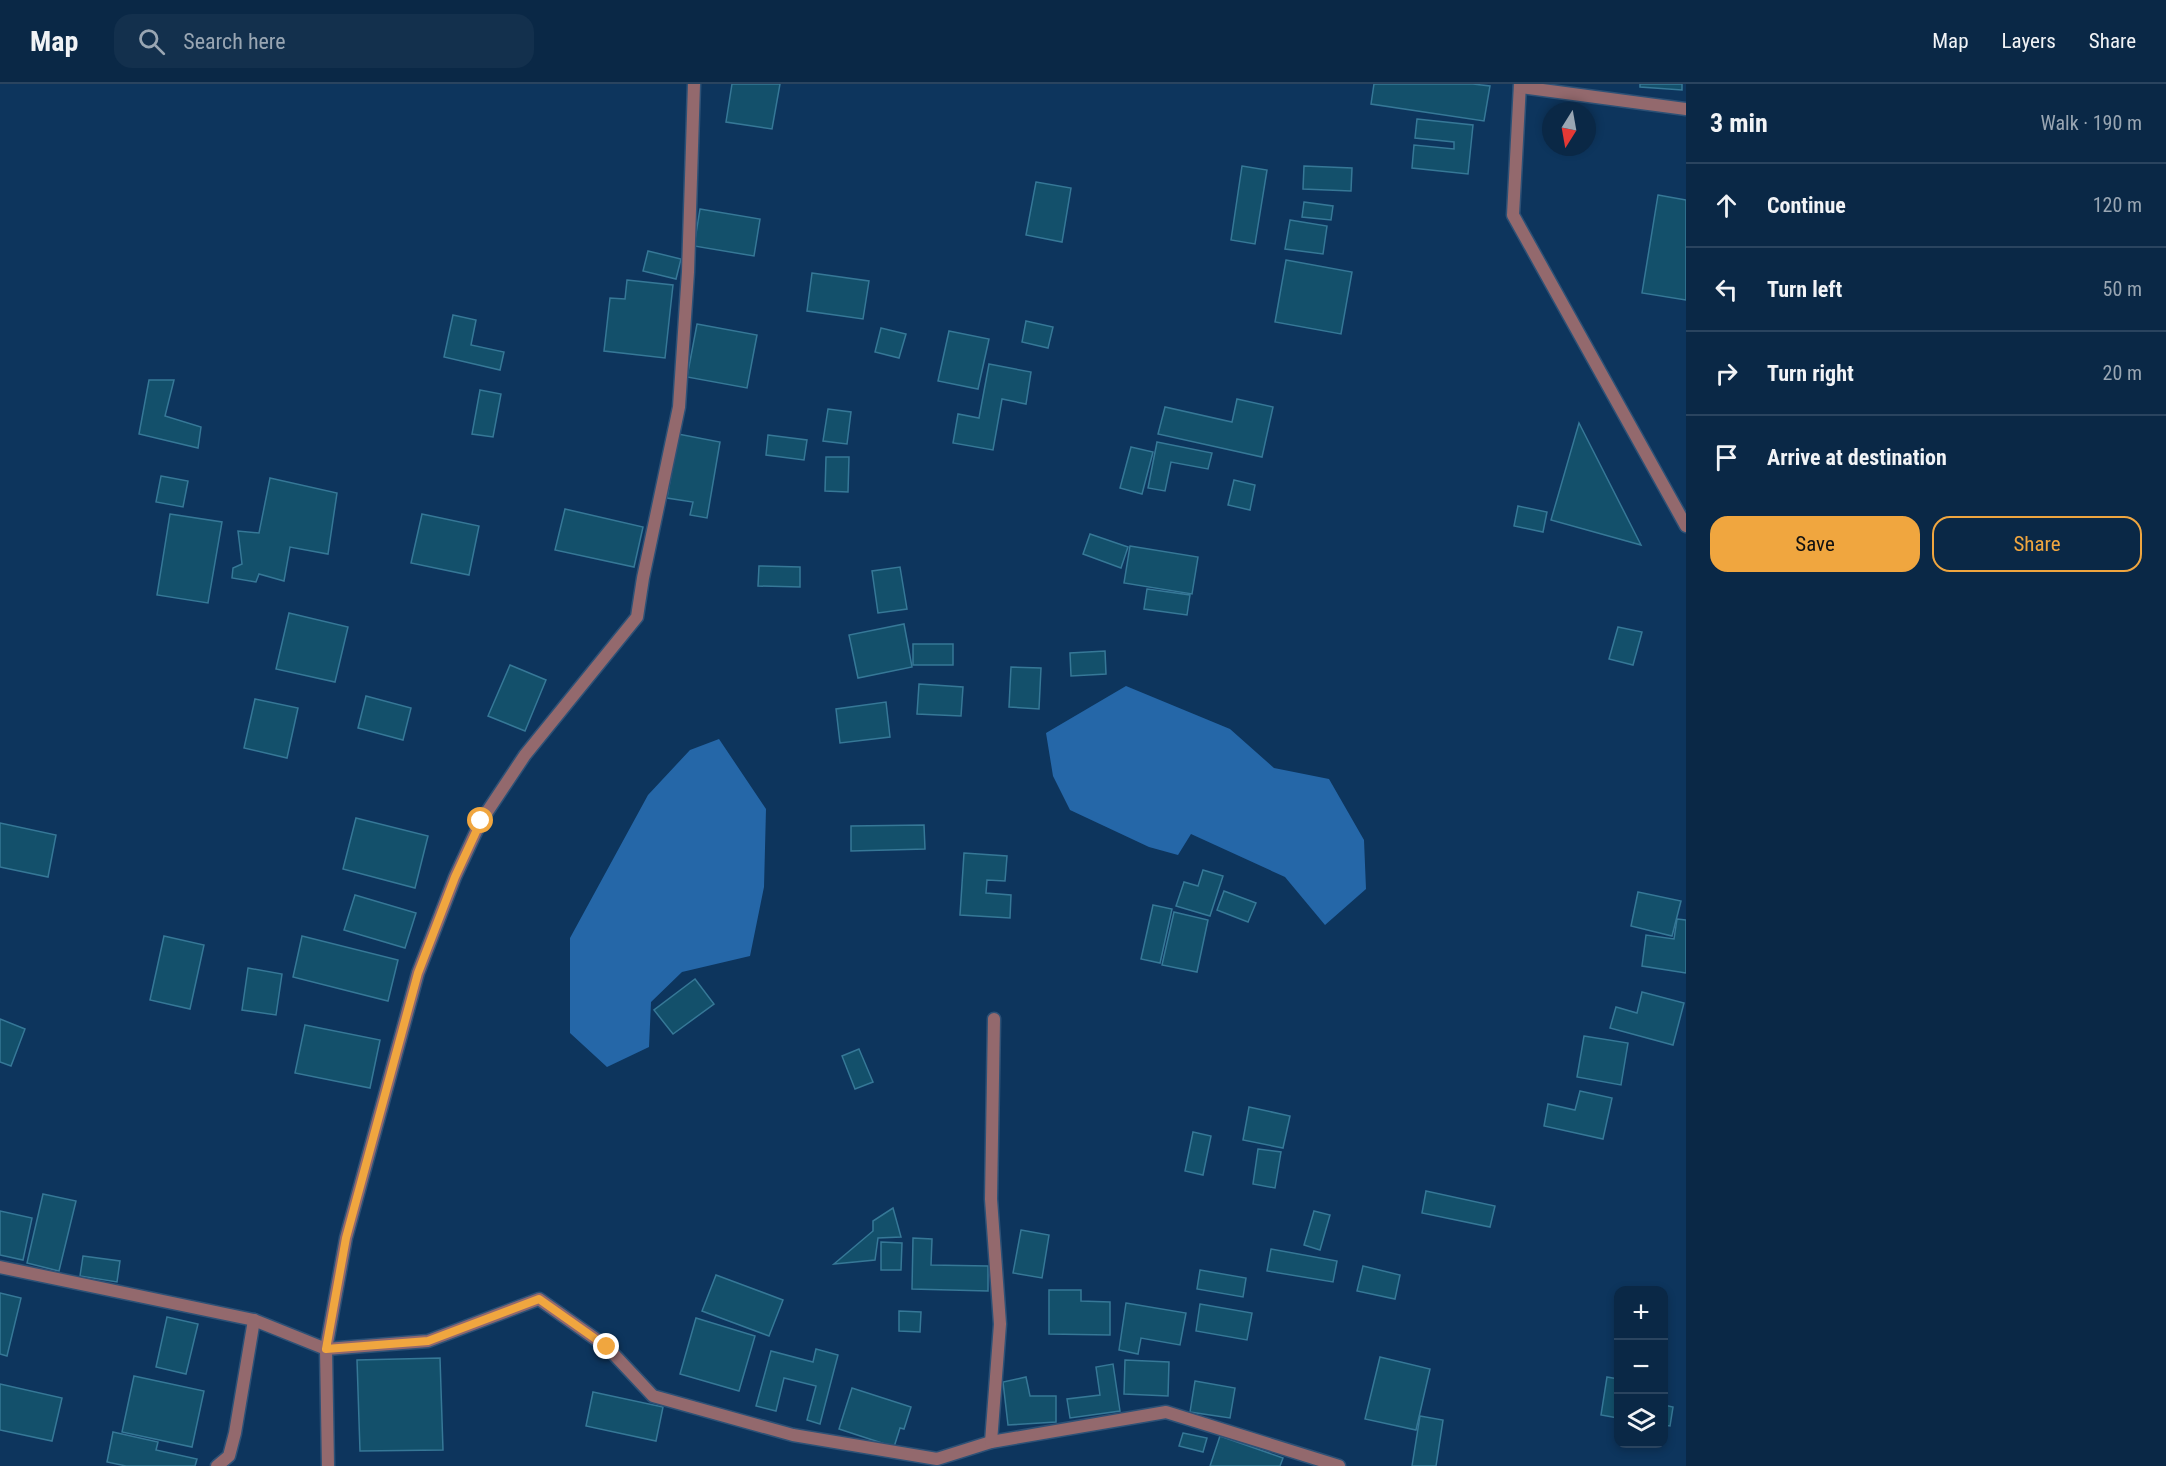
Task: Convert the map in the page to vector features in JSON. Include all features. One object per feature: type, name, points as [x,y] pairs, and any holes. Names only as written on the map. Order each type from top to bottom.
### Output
[{"type":"street","points":[[328,1466],[326,1349],[346,1238],[418,973],[455,877],[481,821],[525,754],[637,617],[679,407],[688,272],[694,84]]},
{"type":"street","points":[[1686,109],[1520,86],[1513,215],[1686,525]]},
{"type":"street","points":[[991,1442],[1000,1324],[991,1199],[994,1019]]},
{"type":"street","points":[[0,1266],[254,1320],[326,1349],[428,1341],[539,1299],[607,1347],[653,1396],[793,1435],[937,1459],[991,1442],[1166,1412],[1339,1466]]},
{"type":"street","points":[[217,1466],[229,1456],[235,1433],[254,1320]]},
{"type":"water","points":[[1126,686],[1230,729],[1274,768],[1329,779],[1364,840],[1366,889],[1325,925],[1285,877],[1191,834],[1178,855],[1149,847],[1070,810],[1053,776],[1046,733]]},
{"type":"water","points":[[719,739],[766,809],[764,887],[750,956],[682,972],[651,1002],[649,1047],[607,1067],[570,1033],[570,938],[648,795],[690,750]]},
{"type":"building","points":[[732,84],[780,84],[772,129],[726,122]]},
{"type":"building","points":[[1374,84],[1490,86],[1484,121],[1371,104]]},
{"type":"building","points":[[1640,84],[1682,84],[1682,90],[1640,87]]},
{"type":"building","points":[[1417,119],[1473,125],[1468,174],[1412,168],[1414,145],[1454,149],[1454,142],[1415,138]]},
{"type":"building","points":[[1242,166],[1267,170],[1255,244],[1231,240]]},
{"type":"building","points":[[1304,166],[1352,168],[1351,191],[1303,189]]},
{"type":"building","points":[[1036,182],[1071,188],[1062,242],[1026,235]]},
{"type":"building","points":[[1658,195],[1686,200],[1686,300],[1642,293]]},
{"type":"building","points":[[1304,202],[1333,206],[1331,220],[1302,217]]},
{"type":"building","points":[[700,209],[760,219],[754,256],[694,246]]},
{"type":"building","points":[[1290,220],[1327,226],[1323,254],[1285,249]]},
{"type":"building","points":[[648,251],[681,259],[676,279],[643,271]]},
{"type":"building","points":[[1286,260],[1352,272],[1341,334],[1275,322]]},
{"type":"building","points":[[812,273],[869,281],[863,319],[807,311]]},
{"type":"building","points":[[627,280],[673,285],[665,358],[604,351],[610,298],[625,299]]},
{"type":"building","points":[[453,315],[476,320],[471,345],[504,352],[500,370],[444,357]]},
{"type":"building","points":[[1026,321],[1053,327],[1048,348],[1022,342]]},
{"type":"building","points":[[697,324],[757,335],[747,388],[687,377]]},
{"type":"building","points":[[881,328],[906,334],[899,358],[875,352]]},
{"type":"building","points":[[949,331],[989,339],[978,389],[938,381]]},
{"type":"building","points":[[989,364],[1031,372],[1026,404],[1002,399],[993,450],[953,443],[958,414],[979,418]]},
{"type":"building","points":[[149,380],[174,380],[165,416],[201,427],[198,448],[139,434]]},
{"type":"building","points":[[480,390],[501,394],[493,437],[472,434]]},
{"type":"building","points":[[1237,399],[1273,407],[1262,457],[1158,434],[1165,407],[1232,422]]},
{"type":"building","points":[[828,409],[851,412],[847,444],[823,441]]},
{"type":"building","points":[[1579,423],[1641,545],[1551,520]]},
{"type":"building","points":[[678,434],[720,442],[707,518],[690,515],[693,502],[667,498]]},
{"type":"building","points":[[768,435],[807,440],[804,460],[766,455]]},
{"type":"building","points":[[1157,442],[1212,453],[1208,469],[1171,462],[1165,491],[1148,488]]},
{"type":"building","points":[[1131,447],[1153,452],[1142,494],[1120,488]]},
{"type":"building","points":[[826,457],[849,457],[848,492],[825,491]]},
{"type":"building","points":[[161,476],[188,481],[183,507],[156,502]]},
{"type":"building","points":[[270,478],[337,493],[328,554],[290,547],[284,581],[259,574],[256,582],[232,578],[233,568],[242,564],[238,531],[259,533]]},
{"type":"building","points":[[1234,480],[1255,485],[1250,510],[1228,505]]},
{"type":"building","points":[[1518,506],[1547,512],[1543,532],[1514,526]]},
{"type":"building","points":[[565,509],[643,527],[634,567],[555,550]]},
{"type":"building","points":[[170,514],[222,522],[208,603],[157,595]]},
{"type":"building","points":[[422,514],[479,526],[469,575],[411,563]]},
{"type":"building","points":[[1090,534],[1128,547],[1121,568],[1083,554]]},
{"type":"building","points":[[1130,546],[1198,557],[1192,594],[1124,583]]},
{"type":"building","points":[[759,566],[800,567],[800,587],[758,586]]},
{"type":"building","points":[[900,567],[907,609],[878,613],[872,571]]},
{"type":"building","points":[[1147,589],[1190,595],[1187,615],[1144,609]]},
{"type":"building","points":[[289,613],[348,627],[335,682],[276,669]]},
{"type":"building","points":[[904,624],[912,667],[858,678],[849,635]]},
{"type":"building","points":[[1618,627],[1642,632],[1633,665],[1609,659]]},
{"type":"building","points":[[913,644],[953,644],[953,665],[913,665]]},
{"type":"building","points":[[1105,651],[1106,674],[1071,676],[1070,653]]},
{"type":"building","points":[[510,665],[546,680],[525,731],[488,716]]},
{"type":"building","points":[[1011,667],[1041,668],[1039,709],[1009,707]]},
{"type":"building","points":[[919,684],[963,687],[961,716],[917,714]]},
{"type":"building","points":[[366,696],[411,708],[403,740],[358,728]]},
{"type":"building","points":[[255,699],[298,708],[287,758],[244,748]]},
{"type":"building","points":[[886,702],[890,737],[840,743],[836,709]]},
{"type":"building","points":[[356,818],[428,836],[415,888],[343,869]]},
{"type":"building","points":[[0,823],[56,835],[48,877],[0,867]]},
{"type":"building","points":[[924,825],[925,849],[851,851],[851,826]]},
{"type":"building","points":[[964,853],[1007,856],[1005,881],[987,880],[986,893],[1011,895],[1010,918],[960,915]]},
{"type":"building","points":[[1203,870],[1223,876],[1210,916],[1176,906],[1184,882],[1198,886]]},
{"type":"building","points":[[1224,891],[1256,903],[1248,922],[1217,910]]},
{"type":"building","points":[[1638,892],[1681,901],[1672,936],[1631,926]]},
{"type":"building","points":[[355,895],[416,913],[405,948],[344,930]]},
{"type":"building","points":[[1153,905],[1172,909],[1160,963],[1141,959]]},
{"type":"building","points":[[1174,912],[1208,920],[1197,972],[1162,965]]},
{"type":"building","points":[[1677,919],[1686,920],[1686,973],[1642,966],[1646,935],[1674,939]]},
{"type":"building","points":[[164,936],[204,945],[190,1009],[150,1000]]},
{"type":"building","points":[[302,936],[398,960],[388,1001],[293,977]]},
{"type":"building","points":[[248,968],[282,974],[276,1015],[242,1010]]},
{"type":"building","points":[[695,979],[714,1004],[673,1034],[654,1010]]},
{"type":"building","points":[[1642,992],[1684,1003],[1673,1045],[1610,1028],[1616,1007],[1637,1013]]},
{"type":"building","points":[[0,1019],[25,1029],[11,1066],[0,1062]]},
{"type":"building","points":[[305,1025],[380,1040],[370,1088],[295,1073]]},
{"type":"building","points":[[1584,1036],[1628,1043],[1621,1085],[1577,1077]]},
{"type":"building","points":[[859,1049],[873,1082],[855,1089],[842,1056]]},
{"type":"building","points":[[1580,1091],[1612,1098],[1603,1139],[1544,1126],[1548,1104],[1575,1110]]},
{"type":"building","points":[[1249,1107],[1290,1116],[1283,1148],[1243,1140]]},
{"type":"building","points":[[1193,1132],[1211,1136],[1203,1175],[1185,1171]]},
{"type":"building","points":[[1258,1149],[1281,1152],[1275,1188],[1253,1184]]},
{"type":"building","points":[[1426,1191],[1495,1206],[1490,1227],[1422,1213]]},
{"type":"building","points":[[43,1194],[76,1201],[59,1271],[27,1263]]},
{"type":"building","points":[[893,1208],[901,1237],[878,1238],[875,1260],[834,1264],[873,1231],[873,1221]]},
{"type":"building","points":[[0,1211],[32,1218],[23,1260],[0,1255]]},
{"type":"building","points":[[1314,1211],[1330,1215],[1320,1250],[1304,1245]]},
{"type":"building","points":[[1021,1230],[1049,1235],[1042,1278],[1013,1273]]},
{"type":"building","points":[[913,1238],[932,1239],[931,1265],[988,1266],[988,1291],[912,1289]]},
{"type":"building","points":[[881,1242],[902,1243],[901,1270],[881,1270]]},
{"type":"building","points":[[1271,1249],[1337,1261],[1333,1282],[1267,1271]]},
{"type":"building","points":[[83,1256],[120,1261],[117,1282],[80,1276]]},
{"type":"building","points":[[1363,1266],[1400,1275],[1395,1299],[1357,1291]]},
{"type":"building","points":[[1200,1270],[1246,1278],[1243,1297],[1197,1289]]},
{"type":"building","points":[[716,1275],[783,1300],[769,1336],[702,1311]]},
{"type":"building","points":[[1049,1290],[1081,1290],[1081,1301],[1110,1302],[1110,1335],[1049,1334]]},
{"type":"building","points":[[0,1293],[21,1298],[7,1356],[0,1354]]},
{"type":"building","points":[[1126,1303],[1186,1313],[1180,1345],[1141,1338],[1138,1354],[1119,1350]]},
{"type":"building","points":[[1200,1304],[1252,1313],[1247,1340],[1196,1331]]},
{"type":"building","points":[[899,1311],[921,1312],[920,1332],[899,1331]]},
{"type":"building","points":[[167,1317],[198,1324],[186,1374],[156,1367]]},
{"type":"building","points":[[696,1318],[755,1336],[739,1391],[680,1374]]},
{"type":"building","points":[[816,1349],[838,1355],[820,1424],[807,1420],[816,1386],[784,1378],[776,1411],[756,1406],[771,1351],[813,1362]]},
{"type":"building","points":[[1380,1357],[1430,1369],[1416,1430],[1365,1419]]},
{"type":"building","points":[[440,1358],[443,1450],[360,1451],[357,1360]]},
{"type":"building","points":[[1125,1360],[1169,1362],[1168,1396],[1124,1394]]},
{"type":"building","points":[[1113,1364],[1120,1411],[1070,1418],[1067,1399],[1100,1395],[1096,1367]]},
{"type":"building","points":[[134,1376],[204,1391],[192,1447],[122,1432]]},
{"type":"building","points":[[1026,1377],[1030,1396],[1056,1396],[1056,1422],[1008,1425],[1003,1382]]},
{"type":"building","points":[[1607,1377],[1614,1378],[1614,1417],[1601,1415]]},
{"type":"building","points":[[1195,1381],[1235,1388],[1230,1418],[1190,1412]]},
{"type":"building","points":[[0,1384],[62,1398],[52,1441],[0,1430]]},
{"type":"building","points":[[852,1388],[911,1407],[904,1429],[900,1428],[894,1447],[839,1429]]},
{"type":"building","points":[[593,1392],[663,1407],[656,1441],[586,1426]]},
{"type":"building","points":[[1668,1406],[1673,1407],[1670,1426],[1668,1426]]},
{"type":"building","points":[[1420,1416],[1443,1420],[1436,1466],[1412,1466]]},
{"type":"building","points":[[113,1432],[158,1442],[156,1450],[197,1459],[195,1466],[126,1466],[107,1462]]},
{"type":"building","points":[[1183,1433],[1207,1438],[1203,1452],[1179,1446]]},
{"type":"building","points":[[1220,1436],[1283,1458],[1280,1466],[1210,1466]]},
{"type":"route","points":[[481,821],[455,877],[418,973],[346,1238],[326,1349],[428,1341],[539,1299],[607,1347]]}]
